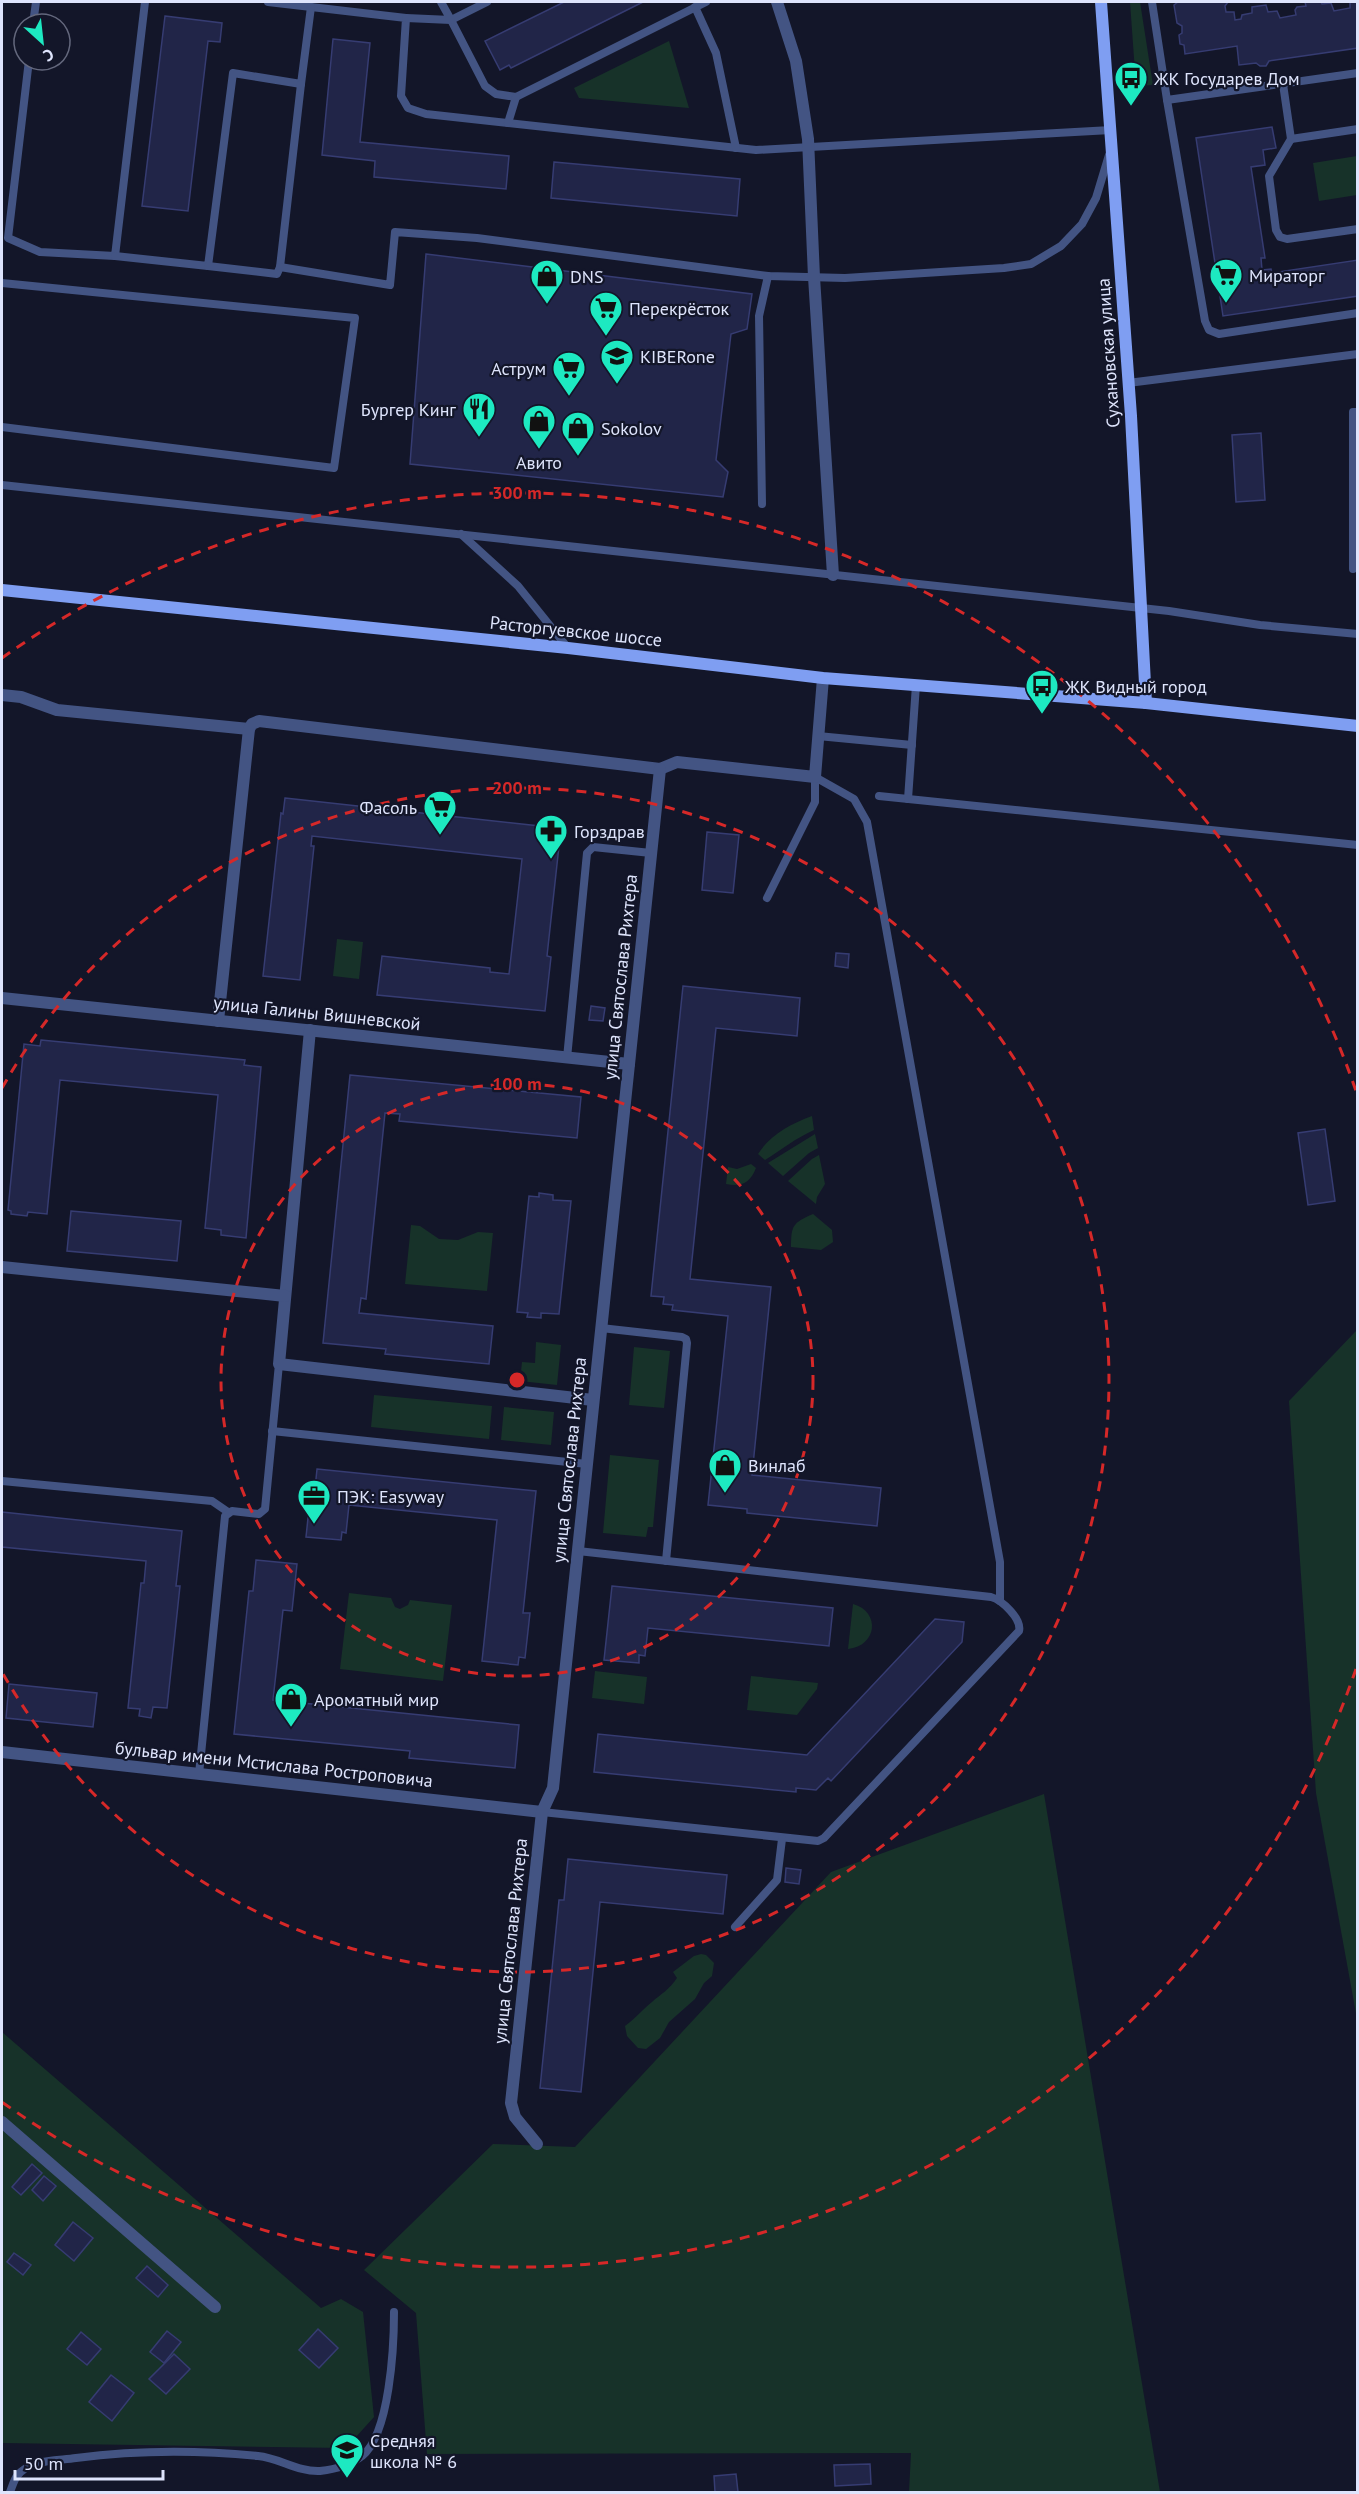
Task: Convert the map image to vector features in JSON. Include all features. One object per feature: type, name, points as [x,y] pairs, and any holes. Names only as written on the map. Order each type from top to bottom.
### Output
[{"type":"main road","name":"Сухановская улица","points":[[1101,2],[1143,609],[1146,703]]},
{"type":"main road","name":"Расторгуевское шоссе","points":[[2,590],[568,648],[823,678],[1146,703],[1358,726]]},
{"type":"street","points":[[777,2],[796,61],[808,147],[833,575]]},
{"type":"street","points":[[218,1021],[249,729],[252,724],[259,722],[660,769],[677,762],[815,777],[823,678]]},
{"type":"street","points":[[2,695],[21,697],[57,710],[249,729]]},
{"type":"street","name":"улица Святослава Рихтера","points":[[537,2144],[515,2117],[511,2103],[542,1812],[553,1788],[660,769]]},
{"type":"street","name":"улица Галины Вишневской","points":[[2,998],[629,1064]]},
{"type":"street","points":[[310,1030],[279,1364],[593,1400]]},
{"type":"street","points":[[2,1267],[285,1296]]},
{"type":"street","name":"бульвар имени Мстислава Ростроповича","points":[[2,1752],[542,1812]]},
{"type":"street","points":[[2,2122],[216,2307]]},
{"type":"lane","points":[[115,256],[144,2]]},
{"type":"lane","points":[[268,2],[406,18],[451,20],[487,2]]},
{"type":"lane","points":[[441,2],[485,86],[496,94],[516,97],[706,2]]},
{"type":"lane","points":[[1152,2],[1205,321],[1209,330],[1219,334],[1358,314]]},
{"type":"lane","points":[[27,72],[5,239],[40,252],[115,256],[277,274],[280,267],[310,7]]},
{"type":"lane","points":[[695,7],[716,53],[735,148]]},
{"type":"lane","points":[[406,18],[401,96],[408,108],[426,114],[756,150],[1111,130]]},
{"type":"lane","points":[[208,266],[233,73],[301,84]]},
{"type":"lane","points":[[1167,100],[1358,73]]},
{"type":"lane","points":[[1282,84],[1291,140],[1269,176],[1276,230],[1280,237],[1287,239],[1358,229]]},
{"type":"lane","points":[[508,123],[516,97]]},
{"type":"lane","points":[[1291,140],[1358,129]]},
{"type":"lane","points":[[280,267],[390,285],[395,232],[477,238],[768,276],[845,278],[1031,264],[1061,246],[1082,224],[1096,198],[1112,146]]},
{"type":"lane","points":[[762,504],[759,316],[768,276]]},
{"type":"lane","points":[[2,283],[355,318],[334,468],[2,427]]},
{"type":"lane","points":[[1128,384],[1358,354]]},
{"type":"lane","points":[[1353,569],[1353,412],[1358,412]]},
{"type":"lane","points":[[2,485],[258,515],[461,534],[1143,609],[1260,625],[1358,634]]},
{"type":"lane","points":[[461,534],[518,586],[568,648]]},
{"type":"lane","points":[[908,799],[916,685]]},
{"type":"lane","points":[[818,736],[912,746]]},
{"type":"lane","points":[[767,898],[815,802],[815,777],[854,799],[867,822],[1000,1562],[1000,1601]]},
{"type":"lane","points":[[879,796],[1358,845]]},
{"type":"lane","points":[[567,1058],[587,853],[593,847],[651,853]]},
{"type":"lane","points":[[601,1328],[686,1339],[666,1561]]},
{"type":"lane","points":[[2,1481],[212,1501],[228,1512],[259,1514],[266,1509],[279,1364]]},
{"type":"lane","points":[[272,1431],[587,1464]]},
{"type":"lane","points":[[200,1774],[225,1516],[228,1512]]},
{"type":"lane","points":[[542,1812],[813,1842],[825,1838],[1019,1631],[1018,1621],[1000,1601],[991,1597],[578,1551]]},
{"type":"lane","points":[[735,1927],[777,1880],[782,1839]]},
{"type":"lane","points":[[10,2493],[17,2476],[31,2464],[133,2451],[219,2453],[262,2457],[295,2469],[318,2471],[343,2467],[364,2455],[384,2414],[394,2338],[394,2312]]},
{"type":"green space","points":[[1130,2],[1140,2],[1153,85],[1136,86]]},
{"type":"green space","points":[[669,41],[689,108],[579,98],[574,88]]},
{"type":"green space","points":[[1357,156],[1357,195],[1319,201],[1313,163]]},
{"type":"green space","points":[[337,939],[363,942],[359,979],[333,976]]},
{"type":"green space","points":[[812,1116],[814,1130],[765,1160],[758,1154],[768,1141],[781,1131]]},
{"type":"green space","points":[[815,1134],[818,1148],[783,1176],[768,1163]]},
{"type":"green space","points":[[819,1155],[825,1184],[817,1197],[816,1204],[788,1181]]},
{"type":"green space","points":[[751,1164],[756,1168],[745,1183],[726,1184],[728,1167],[737,1169]]},
{"type":"green space","points":[[813,1214],[832,1230],[833,1242],[821,1250],[791,1247],[793,1229],[797,1223]]},
{"type":"green space","points":[[411,1225],[420,1226],[439,1239],[458,1240],[478,1232],[493,1233],[487,1291],[405,1284]]},
{"type":"green space","points":[[1357,1330],[1357,2019],[1316,1793],[1289,1401]]},
{"type":"green space","points":[[536,1342],[561,1345],[557,1385],[520,1381],[522,1362],[535,1363]]},
{"type":"green space","points":[[634,1347],[670,1351],[664,1408],[629,1405]]},
{"type":"green space","points":[[374,1395],[492,1406],[489,1439],[371,1427]]},
{"type":"green space","points":[[504,1407],[554,1412],[551,1445],[501,1440]]},
{"type":"green space","points":[[610,1455],[659,1460],[653,1527],[648,1527],[646,1537],[603,1533]]},
{"type":"green space","points":[[349,1593],[391,1598],[395,1607],[400,1609],[408,1605],[410,1600],[452,1605],[443,1681],[340,1669]]},
{"type":"green space","points":[[853,1604],[868,1614],[872,1628],[865,1642],[858,1647],[848,1649]]},
{"type":"green space","points":[[595,1671],[647,1677],[644,1704],[592,1698]]},
{"type":"green space","points":[[751,1676],[818,1683],[817,1689],[797,1715],[747,1710]]},
{"type":"green space","points":[[1044,1794],[1160,2492],[909,2492],[911,2453],[427,2454],[416,2313],[364,2270],[493,2144],[575,2147],[831,1872]]},
{"type":"green space","points":[[706,1955],[714,1963],[712,1976],[704,1983],[695,1999],[669,2022],[660,2038],[646,2049],[638,2048],[627,2036],[625,2026],[671,1985],[677,1978],[673,1972],[694,1956]]},
{"type":"green space","points":[[2,2032],[321,2308],[341,2299],[363,2312],[374,2417],[346,2448],[2,2443]]},
{"type":"building","points":[[564,2],[643,2],[511,68],[509,65],[500,70],[485,41]]},
{"type":"building","points":[[1178,2],[1228,2],[1225,6],[1226,12],[1234,12],[1235,20],[1241,19],[1242,15],[1252,13],[1252,7],[1266,5],[1268,12],[1277,11],[1280,18],[1296,15],[1297,7],[1306,6],[1305,2],[1331,3],[1334,11],[1350,8],[1350,2],[1358,2],[1358,48],[1269,61],[1266,66],[1256,63],[1239,65],[1237,46],[1185,54],[1179,35],[1182,33],[1182,26],[1177,23],[1174,5]]},
{"type":"building","points":[[165,16],[222,23],[220,42],[208,41],[188,211],[142,206]]},
{"type":"building","points":[[333,39],[370,43],[360,142],[509,156],[506,189],[374,177],[375,161],[322,155]]},
{"type":"building","points":[[1272,127],[1276,148],[1263,150],[1265,165],[1251,167],[1265,258],[1261,258],[1262,270],[1271,269],[1272,273],[1358,260],[1358,296],[1223,316],[1196,138]]},
{"type":"building","points":[[554,162],[740,179],[737,216],[551,198]]},
{"type":"building","name":"Аструм","points":[[426,254],[752,294],[747,329],[731,334],[716,460],[728,472],[723,497],[410,464]]},
{"type":"building","points":[[1261,433],[1265,500],[1236,502],[1232,435]]},
{"type":"building","points":[[285,798],[558,828],[556,846],[559,846],[547,956],[551,957],[545,1011],[377,995],[382,956],[490,968],[490,972],[509,974],[522,859],[312,836],[311,846],[314,846],[300,980],[263,976],[281,813],[283,814]]},
{"type":"building","points":[[707,832],[739,835],[733,893],[702,890]]},
{"type":"building","points":[[836,953],[849,954],[848,968],[835,966]]},
{"type":"building","points":[[683,986],[800,998],[797,1036],[716,1028],[690,1279],[771,1287],[752,1475],[881,1488],[877,1526],[747,1513],[747,1509],[708,1505],[728,1316],[672,1310],[673,1305],[663,1304],[664,1297],[651,1296]]},
{"type":"building","points":[[591,1006],[605,1008],[603,1021],[589,1020]]},
{"type":"building","points":[[41,1040],[245,1060],[244,1065],[261,1067],[246,1238],[221,1235],[221,1230],[205,1228],[218,1095],[60,1080],[47,1214],[28,1212],[27,1216],[11,1214],[8,1210],[24,1044],[40,1046]]},
{"type":"building","points":[[350,1075],[581,1097],[577,1138],[399,1121],[400,1114],[385,1113],[366,1299],[361,1298],[359,1313],[493,1326],[489,1364],[385,1354],[386,1349],[323,1343]]},
{"type":"building","points":[[1325,1129],[1335,1201],[1308,1205],[1298,1133]]},
{"type":"building","points":[[539,1193],[553,1195],[553,1200],[571,1201],[559,1314],[541,1313],[541,1318],[527,1317],[528,1313],[517,1312],[529,1196],[539,1197]]},
{"type":"building","points":[[71,1211],[181,1221],[177,1261],[67,1251]]},
{"type":"building","points":[[317,1469],[536,1491],[523,1613],[530,1613],[525,1658],[519,1657],[518,1665],[482,1661],[497,1520],[349,1505],[346,1533],[342,1532],[341,1540],[306,1537],[308,1518],[312,1519]]},
{"type":"building","points":[[2,1512],[182,1531],[176,1586],[180,1586],[167,1708],[153,1707],[151,1718],[139,1716],[140,1709],[128,1708],[141,1583],[144,1583],[146,1561],[2,1547]]},
{"type":"building","points":[[256,1560],[297,1564],[292,1611],[283,1610],[273,1700],[519,1725],[515,1768],[409,1758],[410,1751],[234,1734],[249,1591],[253,1591]]},
{"type":"building","points":[[612,1586],[833,1608],[829,1646],[648,1628],[645,1656],[639,1655],[639,1663],[604,1660]]},
{"type":"building","points":[[935,1619],[964,1622],[962,1642],[831,1781],[828,1778],[816,1790],[796,1788],[796,1792],[594,1772],[598,1734],[807,1755]]},
{"type":"building","points":[[9,1684],[97,1693],[93,1727],[6,1718]]},
{"type":"building","points":[[568,1859],[727,1875],[723,1914],[600,1902],[581,2092],[540,2088],[559,1900],[564,1900]]},
{"type":"building","points":[[786,1868],[801,1870],[799,1884],[785,1882]]},
{"type":"building","points":[[32,2164],[42,2173],[21,2195],[12,2187]]},
{"type":"building","points":[[44,2176],[56,2186],[43,2201],[32,2190]]},
{"type":"building","points":[[73,2222],[93,2238],[74,2261],[55,2245]]},
{"type":"building","points":[[14,2253],[31,2265],[23,2275],[7,2262]]},
{"type":"building","points":[[147,2266],[168,2285],[158,2297],[136,2278]]},
{"type":"building","points":[[318,2329],[338,2348],[319,2368],[299,2350]]},
{"type":"building","points":[[167,2331],[181,2342],[164,2363],[150,2352]]},
{"type":"building","points":[[81,2332],[101,2349],[87,2365],[67,2349]]},
{"type":"building","points":[[174,2354],[190,2369],[166,2394],[149,2379]]},
{"type":"building","points":[[111,2375],[134,2393],[112,2421],[89,2402]]},
{"type":"building","points":[[870,2464],[871,2484],[835,2486],[834,2465]]},
{"type":"building","points":[[736,2474],[738,2492],[715,2492],[714,2476]]},
{"type":"place","name":"ЖК Государев Дом","points":[[1131,107]]},
{"type":"place","name":"Мираторг","points":[[1226,304]]},
{"type":"place","name":"DNS","points":[[547,305]]},
{"type":"place","name":"Перекрёсток","points":[[606,337]]},
{"type":"place","name":"KIBERone","points":[[617,385]]},
{"type":"place","name":"Аструм","points":[[569,397]]},
{"type":"place","name":"Бургер Кинг","points":[[479,438]]},
{"type":"place","name":"Авито","points":[[539,450]]},
{"type":"place","name":"Sokolov","points":[[578,457]]},
{"type":"place","name":"ЖК Видный город","points":[[1042,715]]},
{"type":"place","name":"Фасоль","points":[[440,836]]},
{"type":"place","name":"Горздрав","points":[[551,860]]},
{"type":"place","name":"Винлаб","points":[[725,1494]]},
{"type":"place","name":"ПЭК: Easyway","points":[[314,1525]]},
{"type":"place","name":"Ароматный мир","points":[[291,1728]]},
{"type":"place","name":"Средняя школа № 6","points":[[347,2479]]}]
